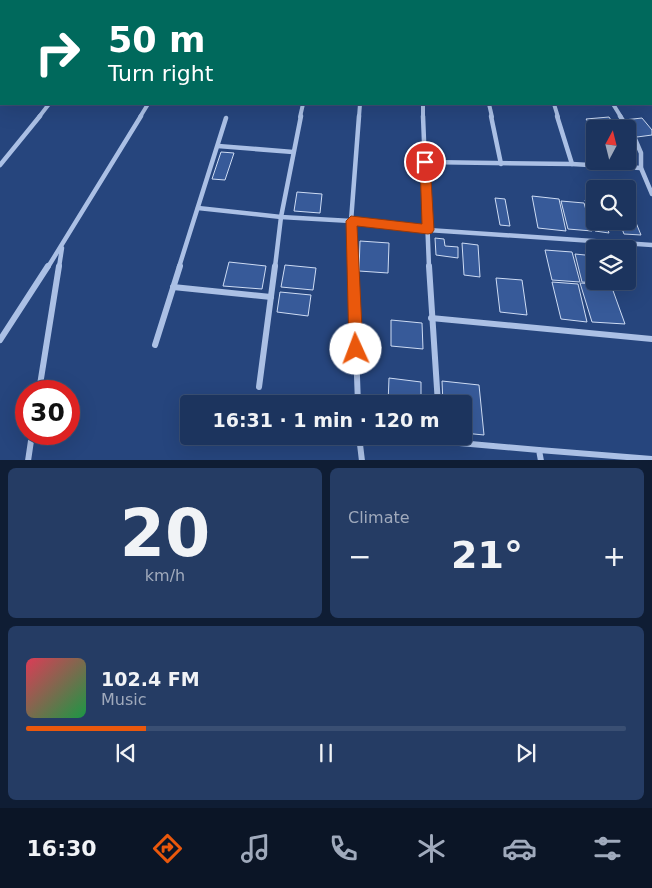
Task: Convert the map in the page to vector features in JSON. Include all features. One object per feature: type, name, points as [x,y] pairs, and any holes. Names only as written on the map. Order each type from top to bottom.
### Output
[{"type":"street","points":[[0,165],[48,105]]},
{"type":"street","points":[[0,340],[62,245],[147,105]]},
{"type":"street","points":[[259,387],[281,217],[303,105]]},
{"type":"street","points":[[358,395],[351,221],[360,105]]},
{"type":"street","points":[[423,105],[431,318],[437,395]]},
{"type":"street","points":[[489,105],[501,164]]},
{"type":"street","points":[[554,105],[572,164]]},
{"type":"street","points":[[613,105],[635,139],[641,153],[641,168],[652,194]]},
{"type":"street","points":[[155,345],[226,118]]},
{"type":"street","points":[[218,146],[293,152]]},
{"type":"street","points":[[425,162],[572,164],[641,168]]},
{"type":"street","points":[[198,208],[281,217],[351,221],[428,230],[652,245]]},
{"type":"street","points":[[41,380],[62,245]]},
{"type":"street","points":[[173,287],[271,298]]},
{"type":"street","points":[[431,318],[652,339]]},
{"type":"street","points":[[472,444],[652,460]]},
{"type":"street","points":[[28,460],[30,445]]},
{"type":"street","points":[[360,445],[362,460]]},
{"type":"street","points":[[539,450],[541,460]]},
{"type":"building","points":[[609,117],[611,120],[587,120]]},
{"type":"building","points":[[642,118],[652,130],[652,135],[637,137],[636,120],[624,120]]},
{"type":"building","points":[[221,152],[234,153],[225,180],[212,179]]},
{"type":"building","points":[[297,192],[322,194],[320,213],[294,211]]},
{"type":"building","points":[[532,196],[559,199],[566,231],[538,228]]},
{"type":"building","points":[[495,198],[505,199],[510,226],[500,225]]},
{"type":"building","points":[[561,201],[584,203],[586,230],[592,231],[568,229]]},
{"type":"building","points":[[636,223],[641,235],[624,234],[622,230],[636,230]]},
{"type":"building","points":[[608,230],[609,233],[595,231]]},
{"type":"building","points":[[435,238],[444,239],[445,246],[458,247],[458,258],[436,255]]},
{"type":"building","points":[[360,241],[389,243],[388,273],[359,271]]},
{"type":"building","points":[[462,243],[478,245],[480,277],[464,275]]},
{"type":"building","points":[[545,250],[572,252],[580,282],[552,280]]},
{"type":"building","points":[[575,254],[586,255],[586,282],[582,282]]},
{"type":"building","points":[[229,262],[266,266],[262,289],[223,286]]},
{"type":"building","points":[[285,265],[316,268],[313,290],[281,287]]},
{"type":"building","points":[[496,278],[522,280],[527,315],[500,312]]},
{"type":"building","points":[[552,282],[578,284],[587,322],[561,319]]},
{"type":"building","points":[[580,283],[586,283],[586,290],[613,290],[625,324],[592,322]]},
{"type":"building","points":[[280,292],[311,295],[308,316],[277,312]]},
{"type":"building","points":[[391,320],[422,323],[423,349],[391,346]]},
{"type":"building","points":[[389,378],[421,382],[421,395],[388,395]]},
{"type":"building","points":[[442,381],[479,385],[484,435],[472,434],[472,395],[443,395]]},
{"type":"route","points":[[356,349],[351,221],[428,230],[425,162]]}]
